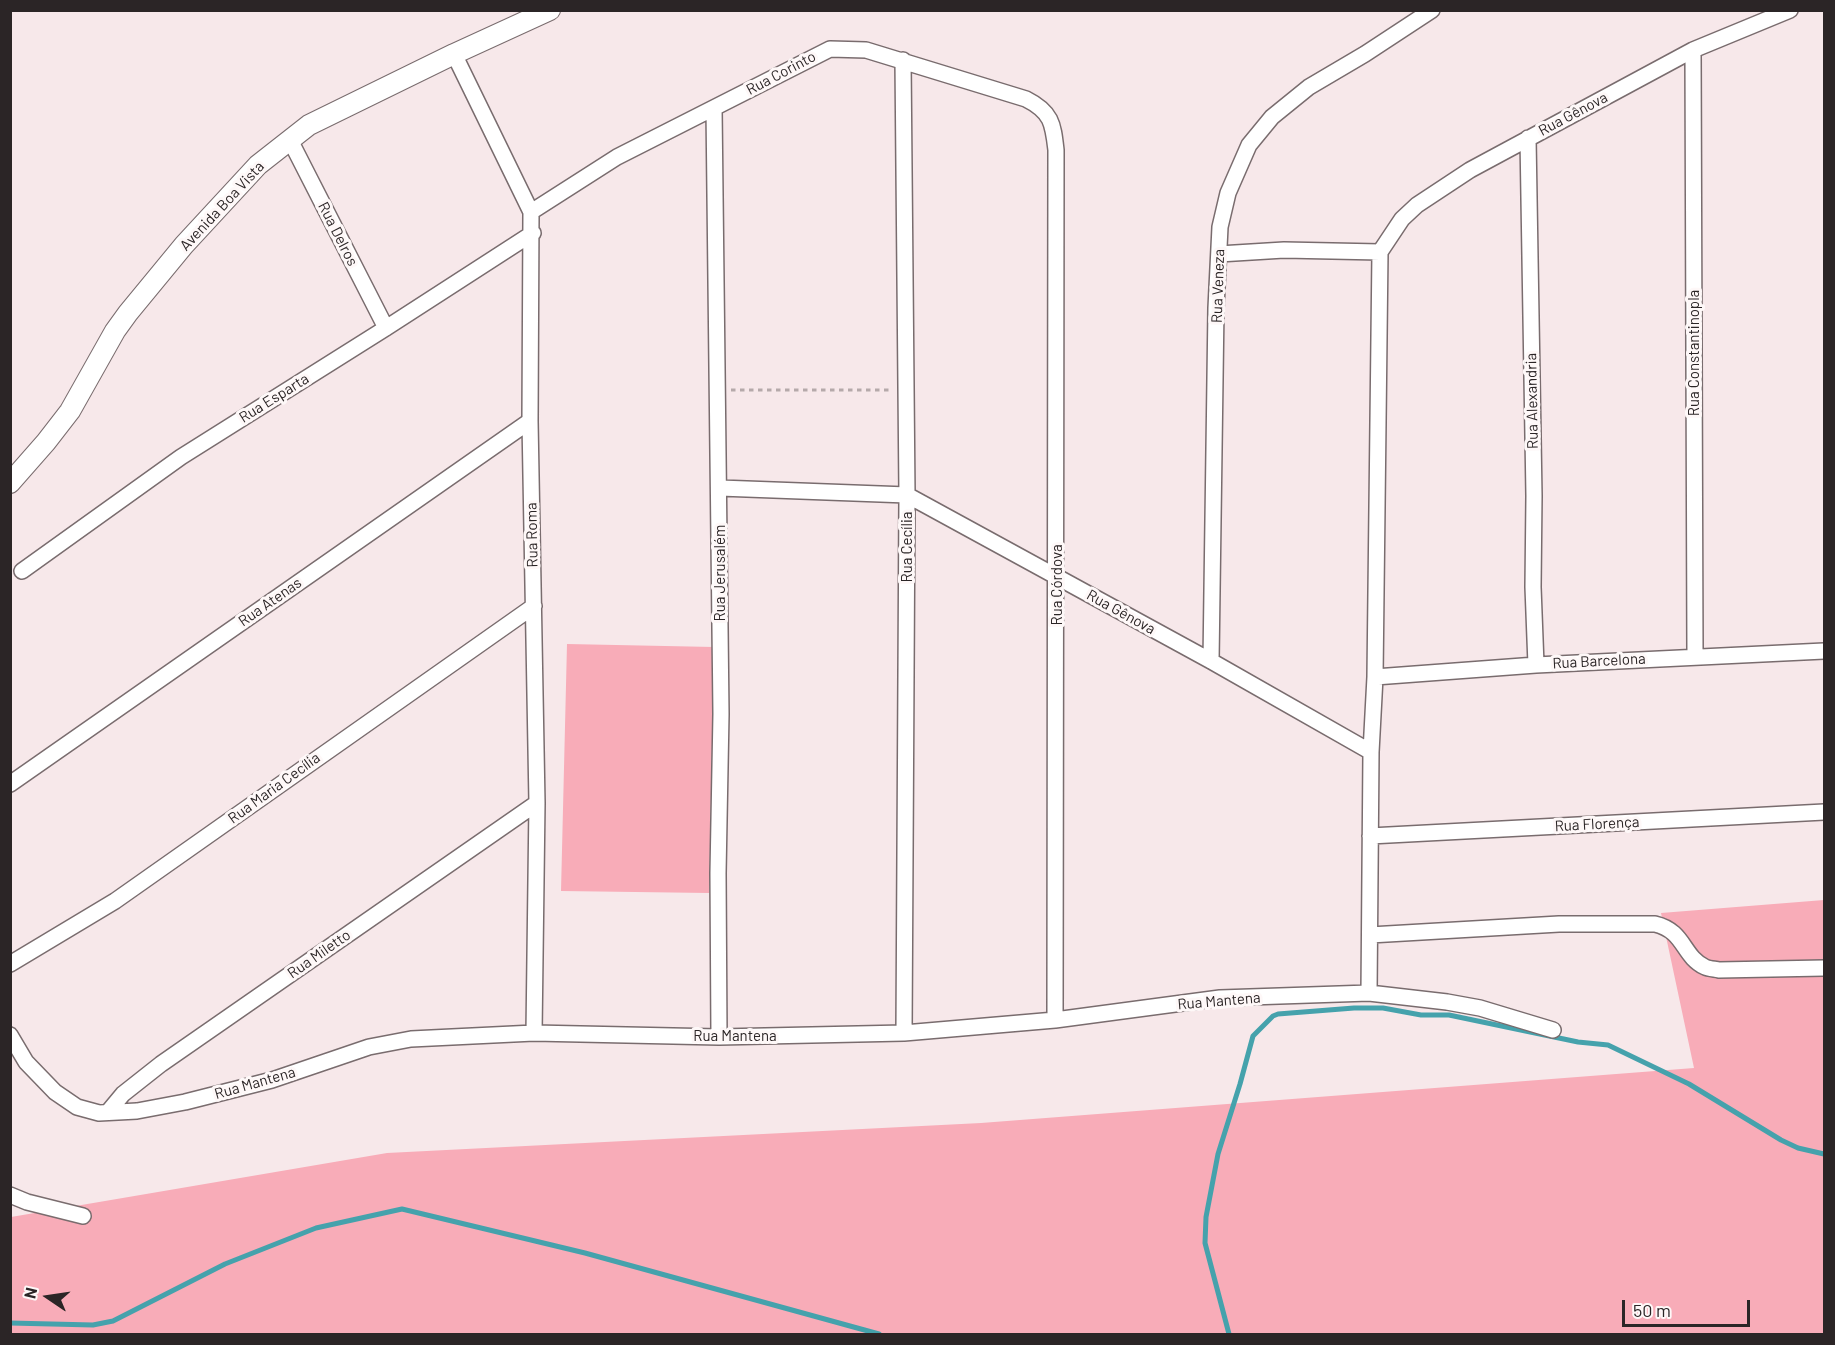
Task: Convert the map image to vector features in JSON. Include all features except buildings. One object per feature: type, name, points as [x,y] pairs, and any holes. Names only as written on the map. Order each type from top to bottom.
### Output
[{"type":"street","name":"Avenida Boa Vista","points":[[10,483],[70,411],[115,331],[128,313],[243,179],[272,152],[309,125],[550,10]]},
{"type":"street","name":"Rua Veneza","points":[[1211,661],[1218,254],[1225,207],[1235,174],[1249,145],[1272,117],[1309,87],[1432,10]]},
{"type":"street","name":"Rua Gênova","points":[[1380,252],[1402,219],[1417,205],[1470,170],[1693,50],[1790,10]]},
{"type":"street","name":"Rua Corinto","points":[[531,212],[616,157],[830,49],[866,50],[1034,103],[1049,116],[1056,150]]},
{"type":"street","name":"Rua Constantinopla","points":[[1693,50],[1695,656]]},
{"type":"street","name":"Rua Roma","points":[[454,54],[531,212],[533,233],[530,421],[537,802],[534,1033]]},
{"type":"street","name":"Rua Cecília","points":[[903,60],[907,495],[904,1033]]},
{"type":"street","name":"Rua Jerusalém","points":[[714,108],[720,488],[719,1037]]},
{"type":"street","name":"Rua Alexandria","points":[[1528,138],[1534,496],[1533,587],[1536,664]]},
{"type":"street","name":"Rua Delros","points":[[290,140],[386,328]]},
{"type":"street","name":"Rua Córdova","points":[[1055,1020],[1056,150]]},
{"type":"street","name":"Rua Esparta","points":[[22,572],[180,457],[533,233]]},
{"type":"street","points":[[1218,254],[1284,250],[1380,252],[1369,993]]},
{"type":"street","name":"Rua Atenas","points":[[10,784],[530,421]]},
{"type":"street","name":"Rua Gênova","points":[[720,488],[907,495],[1211,661],[1371,752]]},
{"type":"street","name":"Rua Maria Cecília","points":[[10,964],[115,901],[534,606]]},
{"type":"street","name":"Rua Barcelona","points":[[1375,677],[1536,664],[1824,651]]},
{"type":"street","name":"Rua Miletto","points":[[108,1112],[123,1094],[161,1064],[537,802]]},
{"type":"street","name":"Rua Florença","points":[[1370,836],[1824,812]]},
{"type":"street","points":[[1370,935],[1559,924],[1654,924],[1667,927],[1675,933],[1694,959],[1706,967],[1719,970],[1824,968]]},
{"type":"street","name":"Rua Mantena","points":[[108,1112],[137,1111],[185,1102],[272,1080],[384,1043],[411,1039],[534,1033],[719,1037],[904,1033],[1055,1020],[1220,998],[1369,993],[1480,1008],[1553,1030]]},
{"type":"street","points":[[10,1035],[26,1062],[61,1096],[83,1110],[108,1112]]},
{"type":"street","points":[[10,1195],[27,1202],[83,1216]]},
{"type":"path","points":[[718,390],[906,390]]},
{"type":"shaded area","points":[[567,644],[714,647],[709,893],[561,891]]},
{"type":"shaded area","points":[[1824,900],[1824,1334],[11,1334],[11,1217],[387,1153],[981,1123],[1694,1068],[1661,913]]},
{"type":"waterway","points":[[1229,1334],[1205,1243],[1206,1217],[1218,1154],[1253,1036],[1273,1016],[1278,1014],[1383,1008],[1421,1015],[1449,1015],[1578,1042],[1608,1045],[1689,1084],[1781,1140],[1798,1148],[1824,1154]]},
{"type":"waterway","points":[[10,1323],[93,1325],[113,1321],[225,1264],[316,1228],[402,1209],[585,1253],[879,1334]]}]
